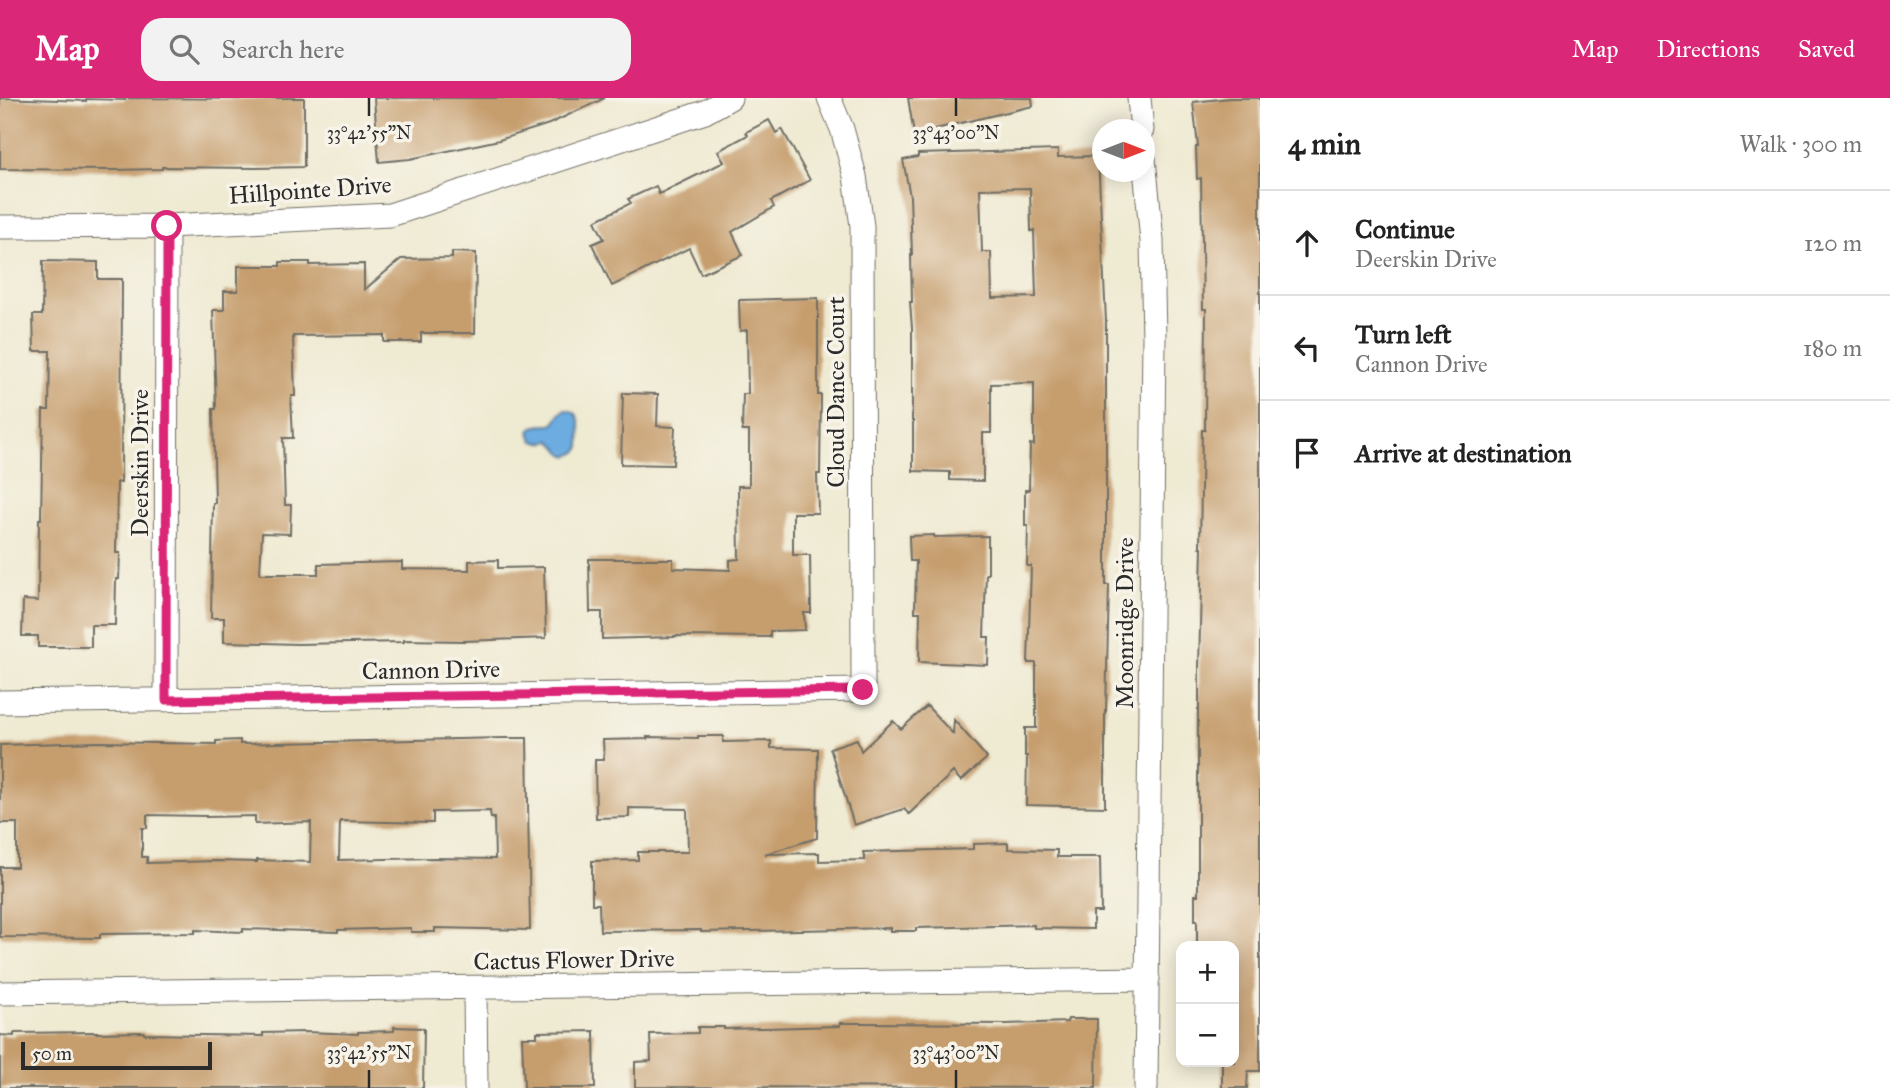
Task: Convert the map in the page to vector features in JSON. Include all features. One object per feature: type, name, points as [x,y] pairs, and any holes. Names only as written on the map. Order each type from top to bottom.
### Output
[{"type":"street","name":"Hillpointe Drive","points":[[0,227],[167,226],[390,215],[705,113],[730,98]]},
{"type":"street","name":"Cloud Dance Court","points":[[829,98],[842,129],[855,176],[862,226],[863,690]]},
{"type":"street","points":[[1139,98],[1141,119]]},
{"type":"street","name":"Moonridge Drive","points":[[1146,182],[1152,241],[1154,338],[1146,1088]]},
{"type":"street","name":"Deerskin Drive","points":[[166,700],[167,226]]},
{"type":"street","name":"Cannon Drive","points":[[0,702],[863,690]]},
{"type":"street","name":"Cactus Flower Drive","points":[[0,993],[1148,979]]},
{"type":"street","points":[[475,988],[476,1088]]},
{"type":"water","points":[[565,410],[576,414],[581,430],[580,449],[570,455],[563,454],[551,441],[534,441],[530,431],[534,427],[552,425]]},
{"type":"building","points":[[0,98],[86,101],[125,98],[304,98],[304,167],[0,169]]},
{"type":"building","points":[[374,98],[605,98],[549,124],[499,140],[410,159],[379,162]]},
{"type":"building","points":[[908,98],[1032,98],[1033,106],[914,134]]},
{"type":"building","points":[[1260,98],[1260,1071],[1248,1071],[1247,1088],[1222,1088],[1222,1067],[1239,1067],[1239,941],[1197,941],[1195,920],[1195,895],[1198,895],[1200,547],[1206,309],[1203,309],[1201,178],[1197,179],[1198,147],[1193,102]]},
{"type":"building","points":[[769,120],[776,133],[782,129],[810,180],[771,201],[774,207],[732,232],[743,255],[701,274],[689,248],[612,286],[592,244],[604,239],[595,221],[631,203],[628,199],[656,186],[659,194],[724,162],[718,151]]},
{"type":"building","points":[[1058,150],[1058,157],[1092,156],[1092,182],[1099,182],[1106,321],[1106,585],[1109,585],[1105,807],[1026,805],[1025,728],[1036,728],[1036,663],[1028,663],[1031,566],[1027,566],[1028,526],[1025,526],[1025,490],[1029,490],[1030,444],[1034,445],[1034,383],[991,384],[991,433],[983,433],[983,481],[950,480],[950,472],[913,471],[910,302],[912,255],[910,196],[903,160],[918,157],[918,154]],"holes":[[[1030,188],[1031,231],[1034,230],[1036,297],[992,298],[991,252],[982,252],[980,189]]]},
{"type":"building","points":[[452,252],[476,253],[475,333],[421,333],[421,342],[384,342],[384,335],[293,336],[293,438],[283,438],[285,505],[291,505],[290,534],[262,533],[260,574],[318,574],[318,564],[402,562],[402,569],[469,570],[469,561],[498,560],[498,568],[544,567],[546,638],[298,644],[224,642],[224,618],[211,618],[215,503],[213,409],[216,409],[213,310],[224,310],[224,291],[238,291],[238,266],[280,266],[280,262],[310,262],[310,265],[364,264],[364,290],[401,259],[452,258]]},
{"type":"building","points":[[43,261],[98,262],[98,279],[122,279],[121,483],[117,482],[116,553],[120,553],[119,579],[116,579],[115,625],[91,625],[91,647],[38,647],[38,636],[22,636],[23,600],[38,601],[43,410],[49,410],[50,351],[34,351],[33,315],[42,315]]},
{"type":"building","points":[[818,298],[818,395],[821,395],[818,513],[793,513],[793,555],[810,555],[811,613],[804,613],[805,630],[770,631],[770,637],[674,636],[602,639],[602,612],[590,612],[589,559],[673,559],[673,568],[730,570],[730,560],[739,559],[738,486],[749,486],[749,431],[742,431],[743,394],[748,394],[747,330],[740,331],[739,300]]},
{"type":"building","points":[[623,393],[658,394],[657,426],[675,427],[673,465],[621,464]]},
{"type":"building","points":[[909,536],[988,536],[984,637],[989,637],[988,665],[919,662],[920,612],[915,612],[916,561],[910,561]]},
{"type":"building","points":[[927,706],[953,734],[954,720],[987,758],[961,781],[953,772],[909,814],[904,809],[854,825],[830,748],[857,739],[861,751],[893,721],[901,729]]},
{"type":"building","points":[[723,736],[723,742],[771,741],[771,748],[818,749],[817,838],[765,854],[819,853],[819,861],[865,860],[863,852],[973,849],[973,844],[1008,843],[1008,849],[1057,850],[1057,857],[1100,857],[1101,912],[1093,912],[1093,929],[1034,928],[1034,925],[916,928],[916,931],[890,931],[890,928],[600,931],[599,904],[592,904],[592,861],[638,860],[638,852],[688,852],[687,809],[629,808],[629,817],[596,818],[595,760],[604,760],[603,740]]},
{"type":"building","points":[[527,738],[530,930],[435,928],[435,932],[411,932],[411,928],[338,932],[243,929],[243,932],[195,930],[195,933],[100,934],[100,938],[0,937],[0,867],[17,867],[17,823],[0,823],[0,745],[98,742],[216,744],[216,741],[240,740],[240,744]],"holes":[[[490,811],[491,818],[494,818],[495,859],[339,860],[340,821],[433,823],[433,812]],[[147,815],[255,816],[255,824],[311,822],[310,862],[257,860],[147,863],[147,857],[142,857],[142,828],[147,828]]]},
{"type":"building","points":[[1068,1019],[1097,1019],[1096,1088],[635,1087],[635,1062],[651,1061],[650,1034],[698,1033],[698,1027],[724,1029],[840,1026],[840,1023],[1007,1024],[1067,1022]]},
{"type":"building","points":[[394,1027],[424,1028],[423,1088],[0,1088],[0,1035],[144,1032],[263,1036],[263,1033],[305,1032],[358,1034],[394,1031]]},
{"type":"building","points":[[594,1031],[595,1088],[524,1088],[522,1037],[537,1037],[537,1032]]},
{"type":"route","points":[[167,226],[166,700],[863,690]]}]
